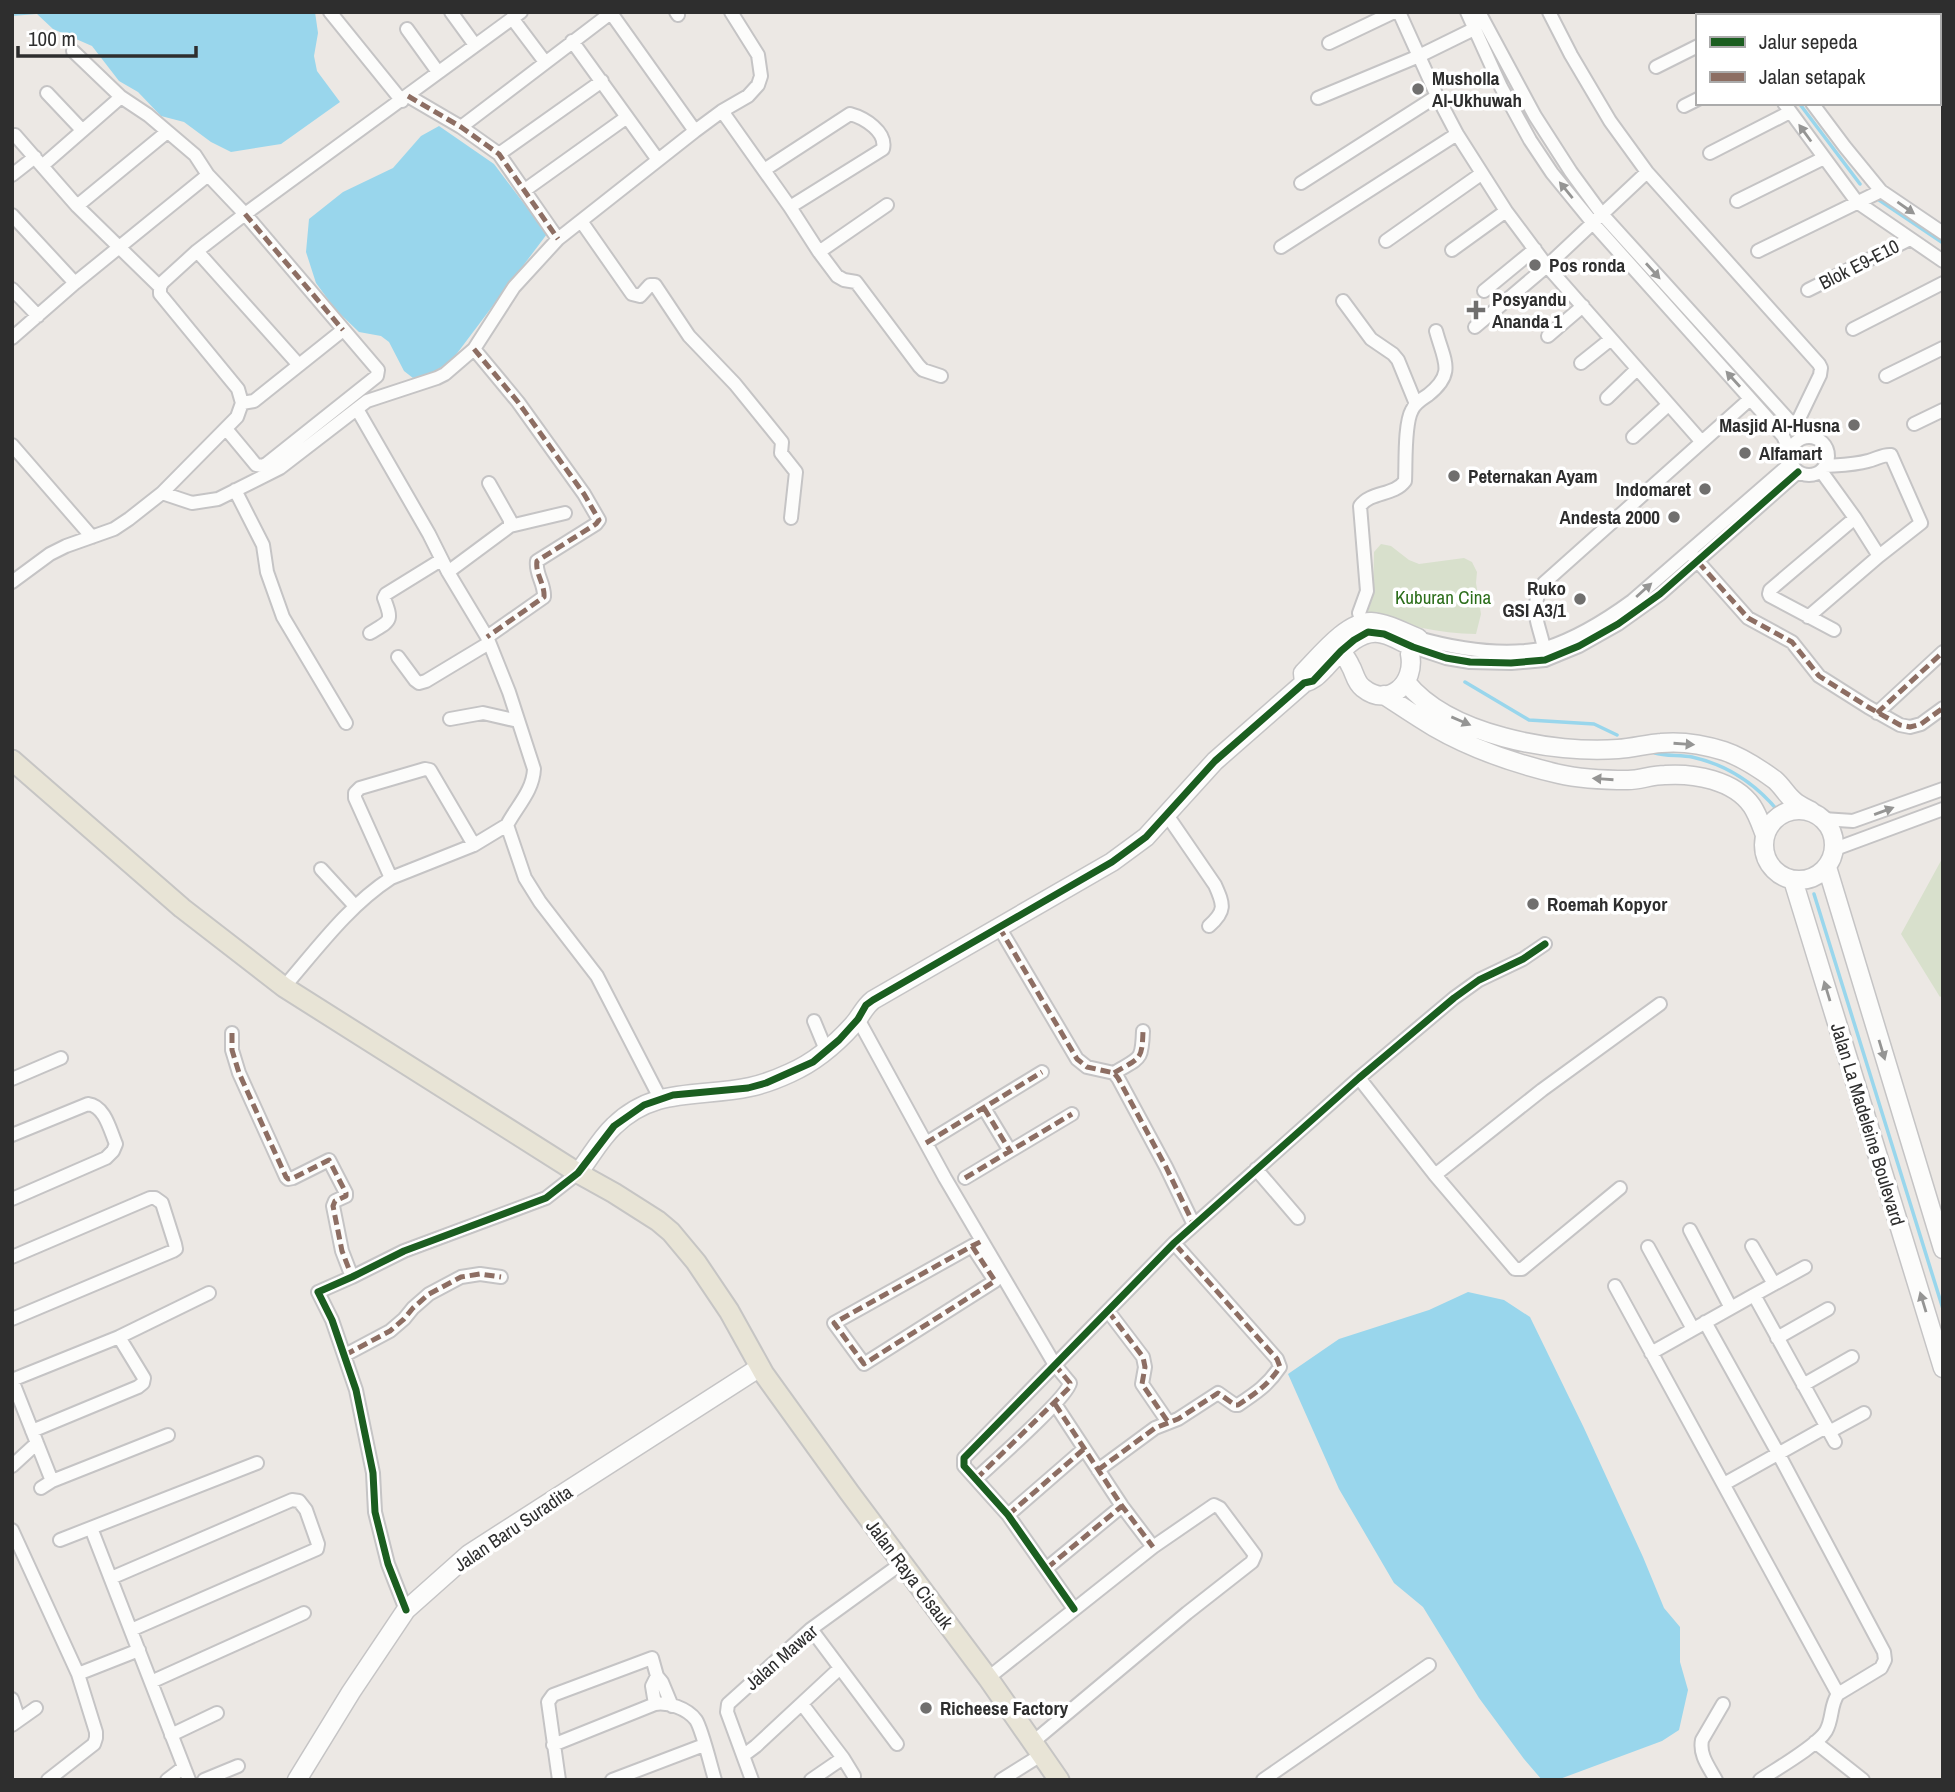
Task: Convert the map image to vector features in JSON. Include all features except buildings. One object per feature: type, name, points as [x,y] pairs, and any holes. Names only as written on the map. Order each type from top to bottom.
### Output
[{"type":"main road","name":"Jalan Raya Cisauk","points":[[12,760],[182,908],[284,987],[614,1193],[671,1232],[696,1262],[729,1311],[760,1367],[988,1678],[1059,1780]]},
{"type":"street","points":[[330,12],[405,99],[461,127],[499,154],[558,239]]},
{"type":"street","points":[[451,12],[475,45]]},
{"type":"street","points":[[162,492],[192,503],[218,499],[280,468],[367,401],[437,379],[445,374],[474,349],[514,287],[558,239],[695,131],[748,96],[758,85],[761,76],[758,55],[731,12]]},
{"type":"street","points":[[1329,43],[1397,12],[1457,134],[1506,211],[1547,266],[1702,441]]},
{"type":"street","points":[[1466,12],[1501,88],[1552,173],[1795,428],[1807,437],[1819,440],[1827,449],[1828,461],[1823,469]]},
{"type":"street","points":[[1479,12],[1513,77],[1597,218],[1783,436],[1793,462],[1810,475],[1823,469],[1887,454],[1894,459],[1922,523],[1808,617]]},
{"type":"street","points":[[1549,12],[1610,121],[1647,172],[1819,364],[1821,376],[1795,428]]},
{"type":"street","points":[[461,127],[611,13],[695,131]]},
{"type":"street","points":[[12,582],[50,554],[114,529],[162,492],[237,417],[243,403],[238,389],[160,294],[163,282],[197,251],[516,15],[545,62]]},
{"type":"street","points":[[407,29],[438,72]]},
{"type":"street","points":[[1318,98],[1419,56],[1474,29]]},
{"type":"street","points":[[572,41],[658,160]]},
{"type":"street","points":[[1656,67],[1696,47]]},
{"type":"street","points":[[73,51],[121,97],[134,104],[195,155],[208,175],[246,214],[378,370],[377,376],[264,466],[256,465],[226,430]]},
{"type":"street","points":[[499,154],[602,81]]},
{"type":"street","points":[[47,93],[82,130]]},
{"type":"street","points":[[1301,183],[1437,96]]},
{"type":"street","points":[[12,175],[38,162],[121,97]]},
{"type":"street","points":[[1684,106],[1696,100]]},
{"type":"street","points":[[1813,105],[1881,191],[1943,233]]},
{"type":"street","points":[[1710,153],[1787,108],[1857,202],[1943,261]]},
{"type":"street","points":[[722,111],[790,207],[818,252],[841,279],[860,285],[922,370],[941,376]]},
{"type":"street","points":[[764,170],[850,114],[861,117],[881,135],[883,149],[790,207]]},
{"type":"street","points":[[525,190],[627,117]]},
{"type":"street","points":[[1530,140],[1544,131]]},
{"type":"street","points":[[77,206],[167,132]]},
{"type":"street","points":[[1281,247],[1457,134]]},
{"type":"street","points":[[15,135],[77,206],[160,287]]},
{"type":"street","points":[[1737,201],[1824,158]]},
{"type":"street","points":[[1475,327],[1547,266],[1647,172]]},
{"type":"street","points":[[1386,241],[1480,174]]},
{"type":"street","points":[[12,338],[208,175]]},
{"type":"street","points":[[1758,251],[1881,191]]},
{"type":"street","points":[[818,252],[887,205]]},
{"type":"street","points":[[1452,250],[1506,211]]},
{"type":"street","points":[[12,215],[75,283]]},
{"type":"street","points":[[581,220],[632,294],[640,296],[650,285],[655,285],[690,335],[736,384],[782,442],[781,453],[796,472],[791,518]]},
{"type":"street","name":"Blok E9-E10","points":[[1808,290],[1910,239]]},
{"type":"street","points":[[1484,290],[1535,249]]},
{"type":"street","points":[[197,251],[298,365]]},
{"type":"street","points":[[1853,329],[1943,283]]},
{"type":"street","points":[[12,289],[37,316]]},
{"type":"street","points":[[1343,301],[1371,339],[1398,360],[1416,404]]},
{"type":"street","points":[[1548,336],[1583,306]]},
{"type":"street","points":[[243,403],[254,401],[342,330]]},
{"type":"street","points":[[1362,622],[1359,613],[1367,591],[1360,506],[1366,499],[1398,488],[1405,481],[1408,421],[1411,411],[1441,384],[1446,376],[1436,331]]},
{"type":"street","points":[[1581,363],[1611,339]]},
{"type":"street","points":[[1886,376],[1943,348]]},
{"type":"street","points":[[398,657],[415,680],[426,681],[488,640],[544,597],[545,592],[536,567],[537,561],[599,520],[584,494],[518,402],[474,349]]},
{"type":"street","points":[[1608,398],[1637,369]]},
{"type":"street","points":[[1544,655],[1535,608],[1536,597],[1545,583],[1750,398]]},
{"type":"street","points":[[1633,437],[1668,405]]},
{"type":"street","points":[[284,987],[355,906],[391,878],[474,845],[507,825],[529,791],[534,776],[509,692],[488,640],[357,409]]},
{"type":"street","points":[[1914,424],[1943,410]]},
{"type":"street","points":[[1338,646],[1368,632],[1384,634],[1413,646],[1544,655],[1598,637],[1660,594],[1698,562],[1793,462],[1796,441],[1807,437]]},
{"type":"street","points":[[12,445],[92,537]]},
{"type":"street","points":[[1544,655],[1632,601],[1793,462]]},
{"type":"street","points":[[1823,469],[1879,556]]},
{"type":"street","points":[[489,483],[510,520],[510,526]]},
{"type":"street","points":[[235,490],[263,545],[270,581],[283,617],[346,723]]},
{"type":"street","points":[[448,572],[510,526],[565,513]]},
{"type":"street","points":[[1834,630],[1770,596],[1770,590],[1855,517]]},
{"type":"street","points":[[1688,551],[1748,618],[1792,642],[1819,676],[1877,713],[1910,727],[1921,724],[1943,708]]},
{"type":"street","points":[[370,633],[390,618],[391,614],[384,598],[386,594],[441,560]]},
{"type":"street","points":[[1308,682],[1303,673],[1338,646],[1362,622],[1386,625],[1413,646]]},
{"type":"street","points":[[1338,646],[1352,667],[1358,684]]},
{"type":"street","points":[[407,1609],[388,1564],[375,1512],[371,1462],[356,1390],[332,1320],[318,1292],[404,1251],[546,1198],[578,1173],[614,1126],[644,1105],[673,1095],[748,1088],[813,1062],[839,1040],[873,1000],[1112,862],[1146,837],[1215,761],[1308,682],[1339,676],[1374,694],[1384,695],[1400,689],[1406,682],[1412,664],[1413,646]]},
{"type":"street","points":[[1877,713],[1943,652]]},
{"type":"street","points":[[1406,682],[1416,694],[1444,714],[1490,733],[1532,744],[1586,750],[1619,749],[1664,742],[1695,744],[1725,751],[1754,765],[1777,782],[1794,802],[1817,815],[1830,828],[1834,838],[1835,849],[1827,867],[1812,879],[1793,880],[1772,869],[1763,847],[1765,835],[1778,817],[1788,811],[1799,810],[1817,815],[1853,821],[1943,789]]},
{"type":"street","points":[[1384,695],[1435,727],[1480,749],[1537,769],[1562,775],[1603,779],[1630,780],[1662,775],[1688,775],[1712,780],[1734,790],[1750,803],[1759,817],[1765,835]]},
{"type":"street","points":[[450,719],[483,713],[518,721]]},
{"type":"street","points":[[391,878],[355,798],[355,793],[360,788],[430,769],[474,845]]},
{"type":"street","points":[[1835,849],[1943,809]]},
{"type":"street","points":[[1167,815],[1220,895],[1222,911],[1209,926]]},
{"type":"street","points":[[507,825],[525,878],[540,902],[597,976],[660,1098]]},
{"type":"street","name":"Jalan La Madeleine Boulevard","points":[[1827,867],[1943,1248]]},
{"type":"street","points":[[321,869],[355,906]]},
{"type":"street","name":"Jalan La Madeleine Boulevard","points":[[1793,880],[1943,1368]]},
{"type":"street","points":[[999,927],[1077,1059],[1087,1067],[1114,1073],[1139,1058],[1142,1053],[1143,1031]]},
{"type":"street","points":[[1074,1609],[1008,1515],[964,1466],[964,1458],[1174,1243],[1256,1169],[1454,998],[1479,980],[1524,959],[1545,944]]},
{"type":"street","points":[[1435,1175],[1542,1090],[1660,1004]]},
{"type":"street","points":[[858,1019],[926,1143],[977,1243],[995,1281],[864,1364],[834,1324],[977,1243]]},
{"type":"street","points":[[814,1021],[826,1050]]},
{"type":"street","points":[[232,1033],[232,1050],[239,1073],[283,1174],[290,1179],[329,1160],[346,1193],[346,1196],[335,1201],[332,1206],[342,1251],[352,1277]]},
{"type":"street","points":[[12,1079],[61,1058]]},
{"type":"street","points":[[926,1143],[1042,1072]]},
{"type":"street","points":[[1114,1073],[1166,1167],[1194,1225]]},
{"type":"street","points":[[1359,1078],[1435,1175],[1515,1269],[1522,1269],[1620,1188]]},
{"type":"street","points":[[12,1135],[88,1104],[95,1105],[102,1111],[116,1144],[106,1158],[12,1199]]},
{"type":"street","points":[[984,1108],[1010,1151]]},
{"type":"street","points":[[965,1178],[1072,1115]]},
{"type":"street","points":[[1256,1169],[1298,1218]]},
{"type":"street","points":[[12,1257],[150,1198],[162,1203],[176,1249],[12,1319]]},
{"type":"street","points":[[1690,1230],[1731,1308]]},
{"type":"street","points":[[976,1479],[1055,1404],[1071,1385],[1055,1365],[977,1243]]},
{"type":"street","points":[[1098,1470],[1155,1428],[1178,1419],[1218,1393],[1238,1405],[1271,1381],[1280,1367],[1277,1359],[1174,1243]]},
{"type":"street","points":[[1752,1246],[1774,1284]]},
{"type":"street","points":[[1648,1247],[1778,1453],[1884,1652],[1885,1660],[1881,1668],[1838,1694],[1826,1732],[1760,1780]]},
{"type":"street","points":[[1651,1353],[1805,1267]]},
{"type":"street","points":[[345,1355],[390,1331],[429,1294],[461,1277],[480,1274],[501,1277]]},
{"type":"street","points":[[1615,1286],[1838,1694]]},
{"type":"street","points":[[168,1434],[46,1485],[34,1437],[12,1380],[119,1337],[209,1293]]},
{"type":"street","points":[[1754,1295],[1830,1434]]},
{"type":"street","points":[[1777,1338],[1828,1309]]},
{"type":"street","points":[[1108,1311],[1143,1357],[1145,1367],[1142,1384],[1168,1422]]},
{"type":"street","points":[[12,1466],[34,1437],[143,1383],[144,1378],[119,1337]]},
{"type":"street","points":[[1803,1385],[1852,1357]]},
{"type":"street","name":"Jalan Baru Suradita","points":[[298,1780],[351,1692],[407,1609],[469,1554],[760,1367]]},
{"type":"street","points":[[1055,1404],[1122,1506],[1153,1547]]},
{"type":"street","points":[[1724,1484],[1778,1453],[1830,1434],[1864,1413]]},
{"type":"street","points":[[1008,1515],[1084,1449]]},
{"type":"street","points":[[60,1540],[257,1463]]},
{"type":"street","points":[[111,1578],[292,1500],[299,1501],[306,1510],[318,1544],[317,1549],[131,1630]]},
{"type":"street","points":[[988,1678],[1153,1547],[1214,1505],[1255,1555],[1252,1562],[1187,1613],[1001,1780]]},
{"type":"street","points":[[1047,1568],[1122,1506]]},
{"type":"street","points":[[91,1528],[186,1773],[166,1780]]},
{"type":"street","points":[[12,1530],[78,1674],[96,1738],[94,1744],[48,1780]]},
{"type":"street","name":"Jalan Mawar","points":[[752,1780],[727,1713],[728,1704],[811,1629],[902,1563]]},
{"type":"street","points":[[151,1682],[304,1613]]},
{"type":"street","points":[[811,1629],[897,1744]]},
{"type":"street","points":[[78,1674],[139,1650]]},
{"type":"street","points":[[559,1780],[548,1702],[553,1695],[652,1658],[656,1676],[662,1682],[672,1706]]},
{"type":"street","points":[[1263,1780],[1429,1665]]},
{"type":"street","points":[[744,1755],[840,1668]]},
{"type":"street","points":[[655,1704],[652,1686],[656,1676]]},
{"type":"street","points":[[12,1699],[16,1723],[36,1708]]},
{"type":"street","points":[[553,1745],[663,1703],[688,1713],[698,1722],[715,1780]]},
{"type":"street","points":[[802,1704],[854,1776]]},
{"type":"street","points":[[1716,1780],[1701,1747],[1702,1740],[1723,1704]]},
{"type":"street","points":[[171,1735],[217,1713]]},
{"type":"street","points":[[1815,1742],[1863,1780]]},
{"type":"street","points":[[612,1780],[704,1745]]},
{"type":"street","points":[[811,1780],[843,1758]]},
{"type":"street","points":[[204,1780],[238,1766]]},
{"type":"green space","name":"Kuburan Cina","points":[[1381,544],[1391,546],[1419,564],[1464,558],[1472,562],[1477,572],[1481,614],[1476,634],[1435,630],[1366,617],[1373,596],[1374,552]]},
{"type":"green space","points":[[1943,857],[1943,995],[1940,997],[1901,934]]},
{"type":"water","points":[[12,12],[315,12],[318,33],[314,56],[317,71],[340,102],[281,144],[231,152],[211,142],[184,122],[161,116],[138,92],[119,81],[92,46],[53,29],[37,14],[12,16]]},
{"type":"water","points":[[439,126],[494,164],[547,234],[452,360],[434,372],[413,378],[404,371],[389,342],[381,336],[359,332],[335,309],[316,283],[306,252],[309,219],[343,192],[393,168],[421,136]]},
{"type":"water","points":[[1468,1292],[1504,1300],[1530,1317],[1584,1428],[1664,1608],[1680,1627],[1680,1662],[1688,1690],[1679,1730],[1662,1741],[1557,1780],[1542,1780],[1524,1759],[1479,1698],[1423,1607],[1394,1583],[1339,1489],[1288,1374],[1339,1339],[1429,1310]]},
{"type":"waterway","points":[[1801,105],[1860,184]]},
{"type":"waterway","points":[[1879,200],[1943,243]]},
{"type":"waterway","points":[[1465,682],[1529,720],[1594,724],[1617,735]]},
{"type":"waterway","points":[[1655,753],[1692,757],[1729,770],[1760,792],[1778,811]]},
{"type":"waterway","points":[[1814,894],[1943,1309]]},
{"type":"marked path","points":[[408,96],[461,127],[499,154],[558,239]]},
{"type":"marked path","points":[[245,214],[343,330]]},
{"type":"marked path","points":[[474,349],[518,402],[584,494],[599,520],[537,561],[544,597],[487,637]]},
{"type":"marked path","points":[[1698,562],[1748,618],[1792,642],[1819,676],[1868,707],[1900,725],[1910,727],[1921,724],[1943,708]]},
{"type":"marked path","points":[[1877,713],[1943,652]]},
{"type":"marked path","points":[[999,927],[1077,1059],[1087,1067],[1114,1073],[1118,1078],[1194,1225]]},
{"type":"marked path","points":[[1114,1073],[1138,1058],[1142,1048],[1143,1031]]},
{"type":"marked path","points":[[232,1033],[232,1050],[239,1073],[286,1177],[293,1178],[329,1160],[346,1193],[346,1196],[335,1201],[333,1206],[342,1251],[352,1277]]},
{"type":"marked path","points":[[926,1143],[1042,1072]]},
{"type":"marked path","points":[[984,1108],[1010,1151]]},
{"type":"marked path","points":[[965,1178],[1072,1114]]},
{"type":"marked path","points":[[972,1246],[995,1281],[864,1364],[834,1323],[972,1246],[982,1241]]},
{"type":"marked path","points":[[1098,1470],[1155,1428],[1178,1419],[1218,1393],[1238,1405],[1271,1379],[1280,1367],[1277,1359],[1174,1243]]},
{"type":"marked path","points":[[345,1355],[390,1331],[429,1294],[461,1277],[480,1274],[501,1277]]},
{"type":"marked path","points":[[1108,1311],[1143,1357],[1145,1367],[1142,1384],[1168,1422]]},
{"type":"marked path","points":[[976,1479],[1069,1388],[1070,1383],[1055,1365],[1052,1368]]},
{"type":"marked path","points":[[1055,1404],[1122,1506],[1153,1547]]},
{"type":"marked path","points":[[1008,1515],[1084,1449]]},
{"type":"marked path","points":[[1047,1568],[1122,1506]]},
{"type":"cycle path","points":[[406,1610],[388,1564],[375,1512],[373,1473],[356,1390],[332,1320],[318,1292],[404,1251],[546,1198],[578,1173],[614,1126],[644,1105],[673,1095],[748,1088],[813,1062],[839,1040],[873,1000],[1112,862],[1146,837],[1215,761],[1304,683],[1313,681],[1354,640],[1368,632],[1384,634],[1446,658],[1470,662],[1545,660],[1579,646],[1618,624],[1660,594],[1798,472]]},
{"type":"cycle path","points":[[1074,1609],[1008,1515],[964,1466],[964,1458],[1174,1243],[1359,1078],[1454,998],[1479,980],[1523,959],[1545,944]]},
{"type":"place","name":"Musholla Al-Ukhuwah","points":[[1418,89]]},
{"type":"place","name":"Pos ronda","points":[[1535,265]]},
{"type":"place","name":"Posyandu Ananda 1","points":[[1476,310]]},
{"type":"place","name":"Masjid Al-Husna","points":[[1854,425]]},
{"type":"place","name":"Alfamart","points":[[1745,453]]},
{"type":"place","name":"Peternakan Ayam","points":[[1454,476]]},
{"type":"place","name":"Indomaret","points":[[1705,489]]},
{"type":"place","name":"Andesta 2000","points":[[1674,517]]},
{"type":"place","name":"Ruko GSI A3/1","points":[[1580,599]]},
{"type":"place","name":"Roemah Kopyor","points":[[1533,904]]},
{"type":"place","name":"Richeese Factory","points":[[926,1708]]}]
